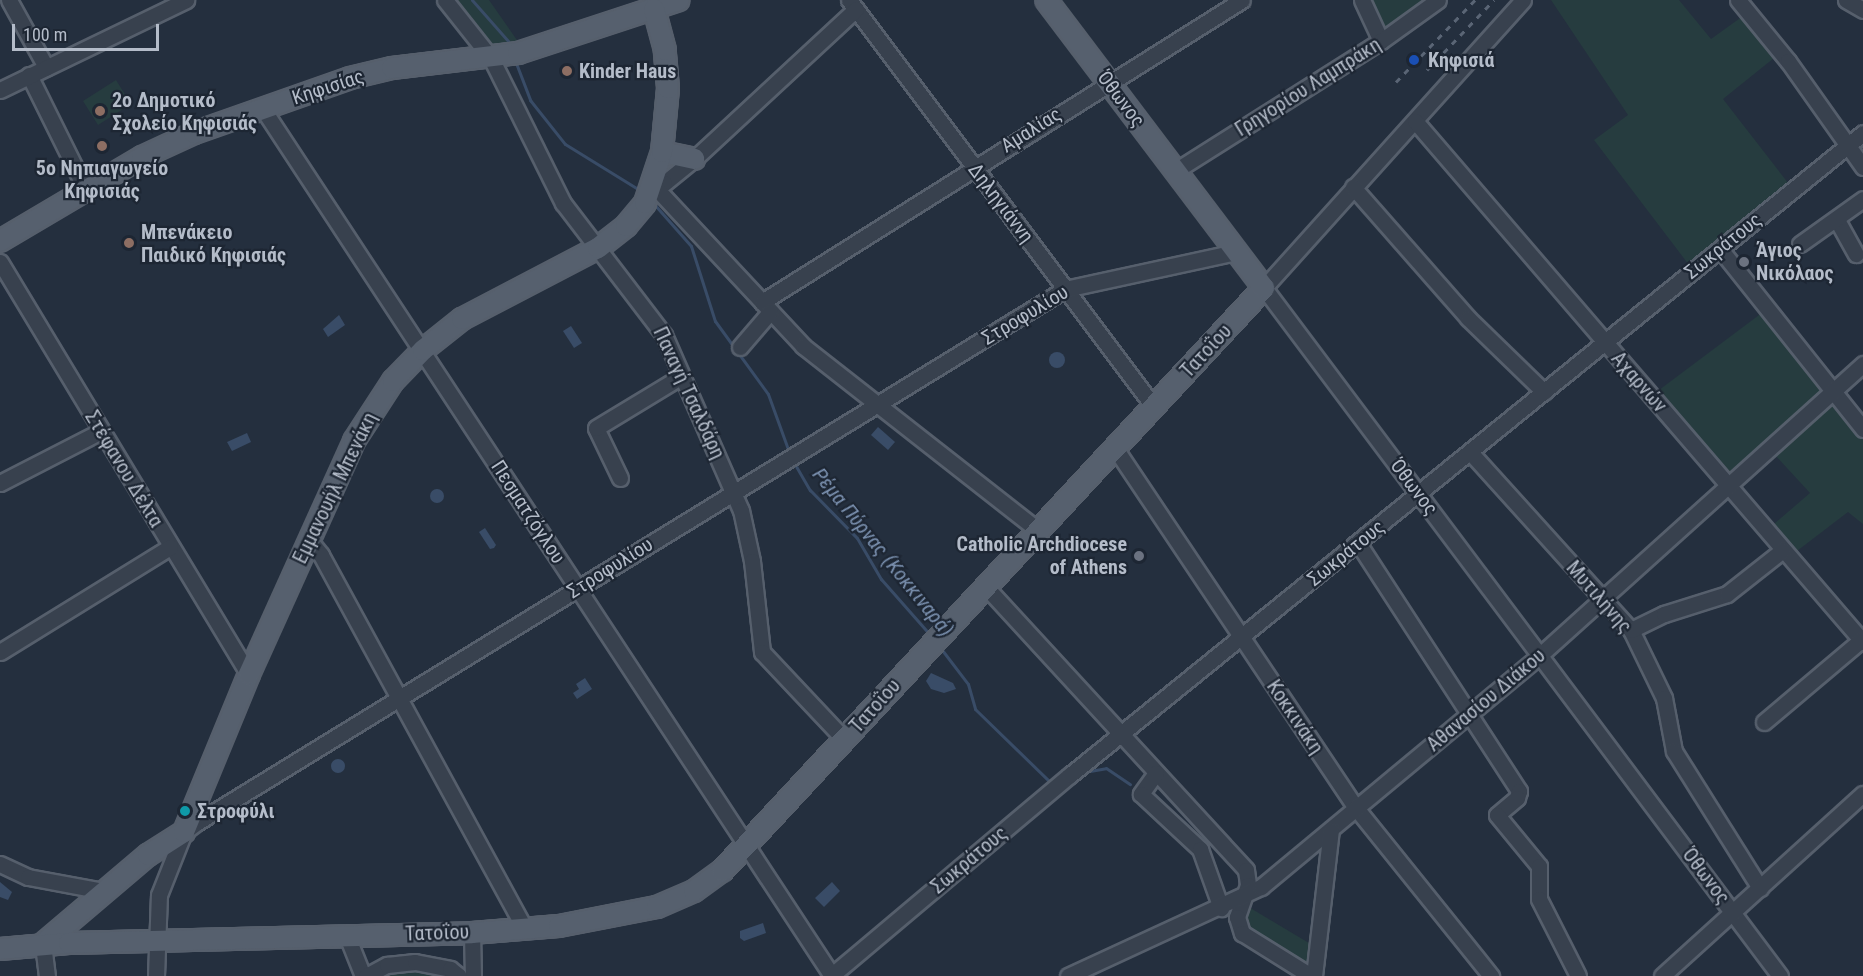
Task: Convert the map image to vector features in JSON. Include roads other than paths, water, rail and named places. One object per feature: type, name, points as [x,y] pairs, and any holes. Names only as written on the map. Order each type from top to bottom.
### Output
[{"type":"main road","name":"Κηφισίας","points":[[0,241],[172,142],[263,109],[382,70],[504,56],[679,0]]},
{"type":"main road","name":"Όθωνος","points":[[1046,0],[1264,288]]},
{"type":"main road","name":"Εμμανουήλ Μπενάκη","points":[[184,832],[249,674],[366,420],[404,368],[467,315],[598,248],[626,226],[649,195],[662,152],[668,66],[654,9]]},
{"type":"main road","points":[[662,152],[694,159]]},
{"type":"main road","name":"Τατοΐου","points":[[0,949],[44,944],[472,933],[525,929],[612,918],[657,907],[694,891],[746,848],[934,641],[1264,288]]},
{"type":"main road","name":"Στροφυλίου","points":[[44,944],[103,891],[184,832]]},
{"type":"street","points":[[9,0],[46,67]]},
{"type":"street","points":[[0,90],[186,0]]},
{"type":"street","name":"Παναγή Τσαλδάρη","points":[[445,0],[504,56],[553,187],[655,320],[735,491],[752,561],[762,652],[845,740]]},
{"type":"street","name":"Αμαλίας","points":[[740,347],[766,307],[974,166],[1242,0]]},
{"type":"street","points":[[1362,0],[1381,41]]},
{"type":"street","name":"Γρηγορίου Λαμπράκη","points":[[1175,171],[1381,41],[1438,0]]},
{"type":"street","name":"Τατοΐου","points":[[1264,288],[1523,0]]},
{"type":"street","points":[[1738,0],[1788,61],[1863,167]]},
{"type":"street","points":[[1846,0],[1863,10]]},
{"type":"street","points":[[853,5],[694,159],[649,195],[766,307],[803,346],[1038,530]]},
{"type":"street","name":"Δηληγιάννη","points":[[853,5],[1154,406]]},
{"type":"street","points":[[29,75],[87,192]]},
{"type":"street","name":"Πεσματζόγλου","points":[[263,109],[832,976]]},
{"type":"street","name":"Αχαρνών","points":[[1415,121],[1862,641]]},
{"type":"street","name":"Σωκράτους","points":[[832,976],[1065,779],[1863,133]]},
{"type":"street","points":[[1353,187],[1468,318],[1544,392]]},
{"type":"street","points":[[1800,244],[1837,220],[1863,199]]},
{"type":"street","points":[[1837,220],[1856,254]]},
{"type":"street","points":[[1720,249],[1863,429]]},
{"type":"street","name":"Στροφυλίου","points":[[184,832],[399,697],[1065,289],[1236,252]]},
{"type":"street","name":"Στέφανου Δέλτα","points":[[0,262],[170,547],[249,674]]},
{"type":"street","name":"Όθωνος","points":[[1264,288],[1780,976]]},
{"type":"street","name":"Αθανασίου Διάκου","points":[[1068,976],[1091,971],[1245,897],[1331,830],[1540,655],[1726,483],[1863,364]]},
{"type":"street","points":[[620,478],[596,428],[682,376]]},
{"type":"street","points":[[0,483],[101,431]]},
{"type":"street","name":"Κοκκινάκη","points":[[1115,448],[1356,808],[1491,976]]},
{"type":"street","name":"Μυτιλήνης","points":[[1470,452],[1631,630],[1664,698],[1674,751],[1760,888]]},
{"type":"street","points":[[309,540],[399,697],[525,929]]},
{"type":"street","points":[[1358,543],[1519,791],[1517,798],[1497,816],[1539,866],[1539,899],[1578,976]]},
{"type":"street","points":[[0,652],[170,547]]},
{"type":"street","points":[[1631,630],[1664,614],[1727,594],[1783,550]]},
{"type":"street","points":[[986,587],[1245,870],[1248,885],[1237,917],[1242,933],[1313,976],[1331,830]]},
{"type":"street","points":[[1764,722],[1862,641]]},
{"type":"street","points":[[1156,773],[1141,794],[1200,849],[1221,908]]},
{"type":"street","points":[[1662,976],[1863,794]]},
{"type":"street","name":"Εμμανουήλ Μπενάκη","points":[[156,976],[159,895],[184,832]]},
{"type":"street","points":[[0,864],[28,877],[103,891]]},
{"type":"street","points":[[472,933],[473,976]]},
{"type":"street","points":[[413,934],[415,962]]},
{"type":"street","points":[[347,936],[365,976],[387,965],[415,962],[450,969],[459,976]]},
{"type":"street","points":[[44,944],[47,976]]},
{"type":"water","points":[[339,315],[345,325],[328,337],[323,329]]},
{"type":"water","points":[[571,326],[582,343],[574,348],[563,331]]},
{"type":"water","points":[[1057,352],[1065,360],[1057,368],[1049,360]]},
{"type":"water","points":[[878,427],[895,442],[888,450],[871,435]]},
{"type":"water","points":[[247,433],[251,442],[232,451],[227,442]]},
{"type":"water","points":[[437,489],[442,491],[444,496],[442,501],[437,503],[432,501],[430,496],[432,491]]},
{"type":"water","points":[[485,528],[496,545],[494,548],[490,549],[479,532]]},
{"type":"water","points":[[931,673],[953,683],[956,689],[944,693],[931,689],[926,681]]},
{"type":"water","points":[[585,678],[592,689],[577,699],[573,693],[579,689],[576,684]]},
{"type":"water","points":[[338,759],[343,761],[345,766],[343,771],[338,773],[333,771],[331,766],[333,761]]},
{"type":"water","points":[[0,882],[12,892],[8,900],[0,897]]},
{"type":"water","points":[[832,882],[840,891],[824,907],[815,898]]},
{"type":"water","points":[[763,923],[766,933],[744,941],[740,938],[740,931]]},
{"type":"waterway","name":"Ρέμα Πύρνας (Κοκκιναρά)","points":[[472,0],[508,41]]},
{"type":"waterway","name":"Ρέμα Πύρνας (Κοκκιναρά)","points":[[516,63],[530,100],[565,144],[641,191]]},
{"type":"waterway","name":"Ρέμα Πύρνας (Κοκκιναρά)","points":[[654,204],[691,246],[715,321],[768,394],[789,452]]},
{"type":"waterway","name":"Ρέμα Πύρνας (Κοκκιναρά)","points":[[793,461],[810,490],[857,538],[881,579],[931,636]]},
{"type":"waterway","name":"Ρέμα Πύρνας (Κοκκιναρά)","points":[[939,646],[968,684],[975,709],[1052,784]]},
{"type":"waterway","name":"Ρέμα Πύρνας (Κοκκιναρά)","points":[[1084,772],[1106,768],[1130,784]]},
{"type":"railway","points":[[1396,82],[1475,0]]},
{"type":"railway","points":[[1427,70],[1494,0]]},
{"type":"place","name":"Κηφισιά","points":[[1414,60]]},
{"type":"place","name":"Kinder Haus","points":[[567,71]]},
{"type":"place","name":"2ο Δημοτικό Σχολείο Κηφισιάς","points":[[100,111]]},
{"type":"place","name":"5ο Νηπιαγωγείο Κηφισιάς","points":[[102,146]]},
{"type":"place","name":"Μπενάκειο Παιδικό Κηφισιάς","points":[[129,243]]},
{"type":"place","name":"Άγιος Νικόλαος","points":[[1744,262]]},
{"type":"place","name":"Catholic Archdiocese of Athens","points":[[1139,556]]},
{"type":"place","name":"Στροφύλι","points":[[185,811]]}]
